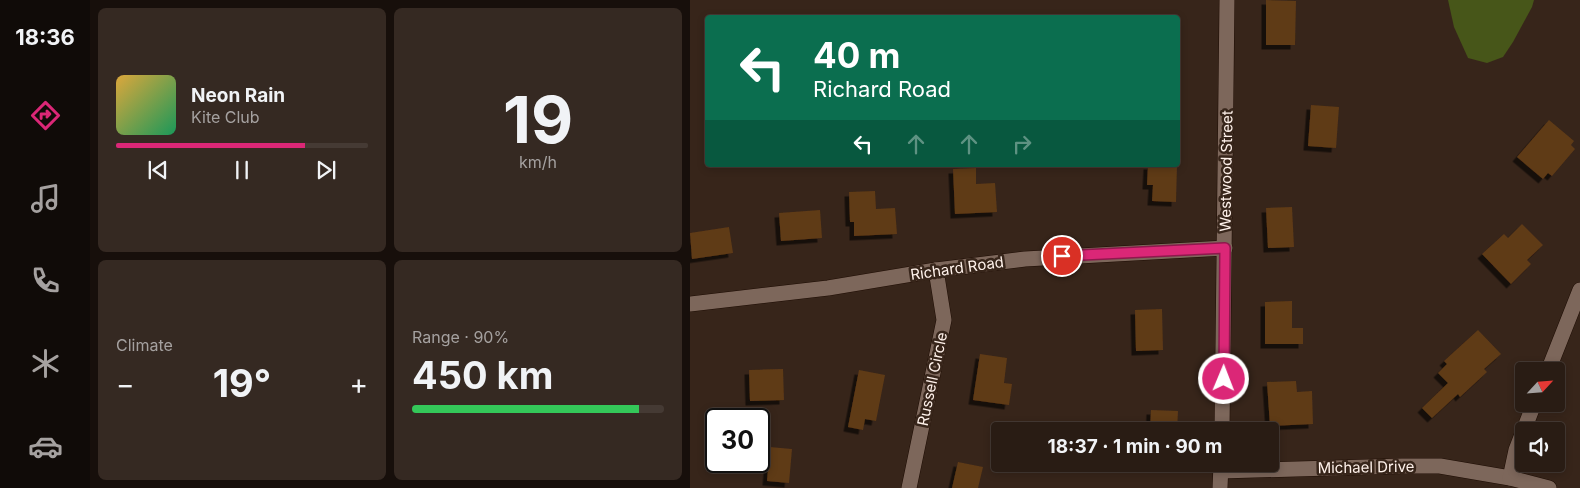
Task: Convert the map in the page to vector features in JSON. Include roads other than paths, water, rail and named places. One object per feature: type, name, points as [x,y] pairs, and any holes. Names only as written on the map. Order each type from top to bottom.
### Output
[{"type":"street","name":"Westwood Street","points":[[1222,422],[1228,0]]},
{"type":"street","name":"Richard Road","points":[[690,304],[821,289],[936,270],[1044,257],[1225,248]]},
{"type":"street","name":"Russell Circle","points":[[909,488],[944,320],[936,270]]},
{"type":"street","points":[[1552,362],[1580,290]]},
{"type":"street","points":[[1510,478],[1516,450],[1531,412]]},
{"type":"street","name":"Michael Drive","points":[[1279,467],[1440,466],[1510,478],[1549,488]]},
{"type":"street","points":[[1220,488],[1221,472]]}]
